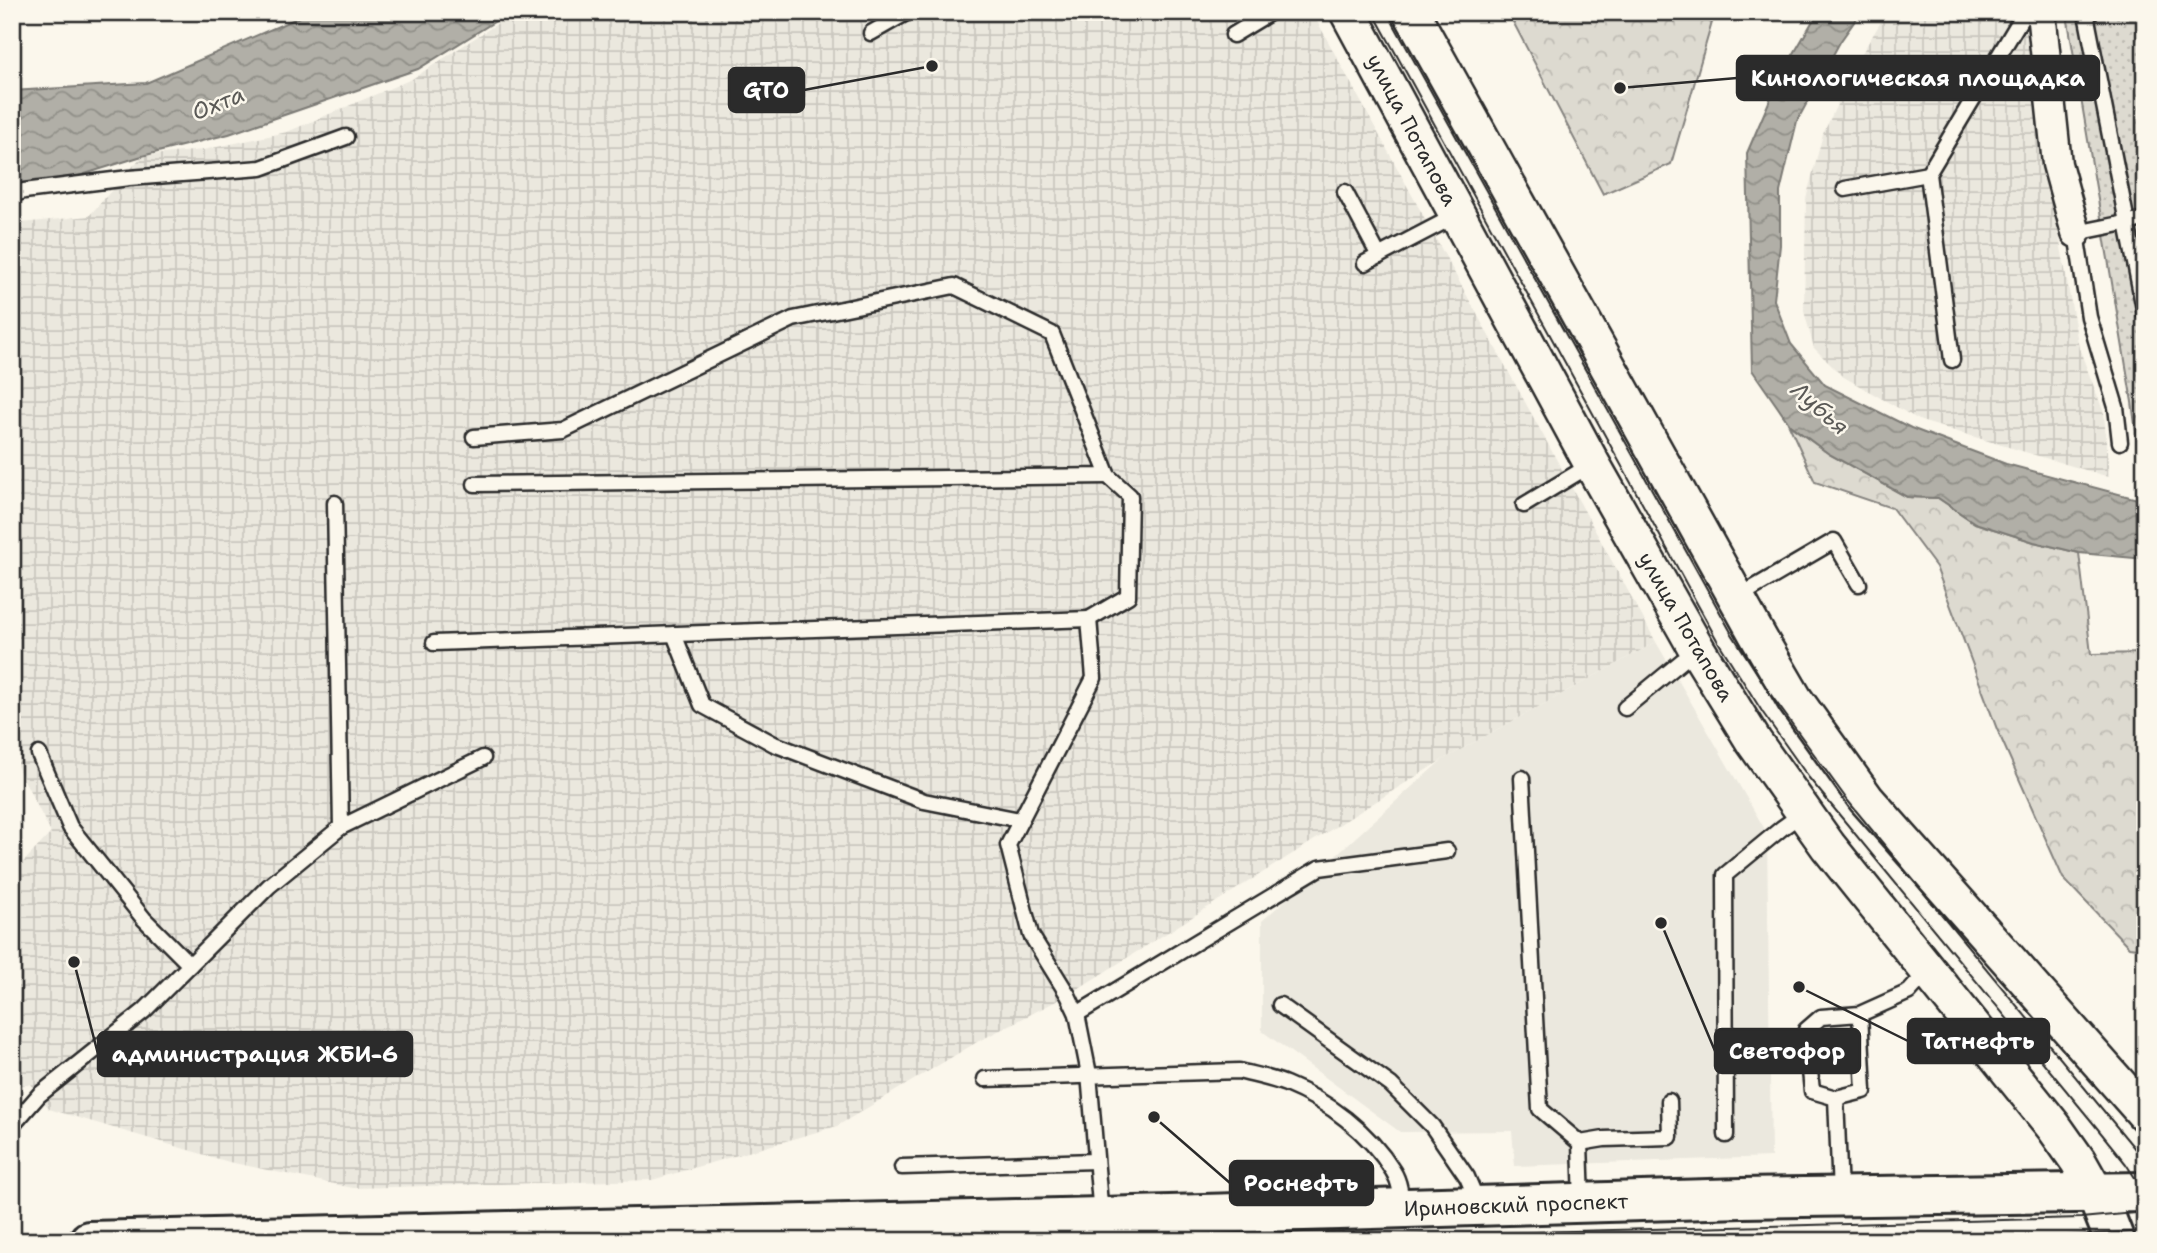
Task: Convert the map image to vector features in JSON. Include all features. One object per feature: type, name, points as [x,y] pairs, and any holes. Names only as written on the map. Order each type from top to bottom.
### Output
[{"type":"main road","name":"Ириновский проспект","points":[[89,1241],[1101,1217],[1742,1198],[2145,1192]]},
{"type":"main road","points":[[2096,1193],[2115,1241]]},
{"type":"street","name":"улица Потапова","points":[[1348,12],[1592,464],[1754,742],[1803,813],[2054,1127],[2096,1193]]},
{"type":"street","points":[[2041,12],[2057,164],[2090,230]]},
{"type":"street","points":[[1421,14],[1736,598],[1795,700],[1866,799],[2145,1114]]},
{"type":"lane","points":[[871,33],[908,12]]},
{"type":"lane","points":[[1233,36],[1271,12]]},
{"type":"lane","points":[[1952,360],[1928,174],[2025,12]]},
{"type":"lane","points":[[2091,12],[2087,19],[2145,314]]},
{"type":"lane","points":[[12,195],[24,191],[129,178],[261,168],[346,137]]},
{"type":"lane","points":[[1845,189],[1928,174]]},
{"type":"lane","points":[[1345,192],[1380,256]]},
{"type":"lane","points":[[1366,263],[1457,215]]},
{"type":"lane","points":[[2120,442],[2116,407],[2089,317],[2090,230],[2145,219]]},
{"type":"lane","points":[[434,643],[1089,619],[1128,596],[1130,496],[1108,476],[1052,334],[954,286],[793,319],[563,430],[474,438]]},
{"type":"lane","points":[[1524,505],[1592,464]]},
{"type":"lane","points":[[475,484],[1108,476]]},
{"type":"lane","points":[[335,503],[341,827]]},
{"type":"lane","points":[[1736,598],[1834,541],[1859,584]]},
{"type":"lane","points":[[1089,619],[1094,678],[1008,845],[1031,935],[1077,1014],[1089,1074],[1101,1217]]},
{"type":"lane","points":[[674,634],[702,705],[762,738],[924,801],[1020,820]]},
{"type":"lane","points":[[1625,708],[1682,660],[1698,650]]},
{"type":"lane","points":[[39,754],[70,827],[144,919],[190,965]]},
{"type":"lane","points":[[12,1126],[39,1095],[144,1012],[269,886],[341,827],[483,758]]},
{"type":"lane","points":[[1522,778],[1540,1110],[1580,1143],[1582,1204]]},
{"type":"lane","points":[[1726,1135],[1725,875],[1803,813]]},
{"type":"lane","points":[[1077,1014],[1319,868],[1447,851]]},
{"type":"lane","points":[[1860,1014],[1864,1091],[1836,1098],[1812,1091],[1805,1030],[1821,1017],[1860,1014],[1909,992],[1928,971]]},
{"type":"lane","points":[[1280,1005],[1391,1085],[1432,1126],[1467,1177],[1473,1191],[1474,1207]]},
{"type":"lane","points":[[985,1079],[1239,1071],[1287,1084],[1329,1105],[1369,1140],[1394,1172],[1402,1209]]},
{"type":"lane","points":[[1836,1098],[1840,1197]]},
{"type":"lane","points":[[1580,1143],[1604,1139],[1670,1137],[1669,1101]]},
{"type":"lane","points":[[902,1167],[1096,1161]]},
{"type":"shaded area","points":[[515,12],[1312,12],[1656,642],[1442,760],[1068,995],[977,1042],[837,1126],[652,1180],[353,1188],[229,1162],[49,1109],[31,1084],[12,1086],[12,874],[51,833],[12,756],[12,224],[89,216],[142,156],[203,150],[287,132],[412,79]]},
{"type":"shaded area","points":[[1887,12],[2034,12],[2039,123],[2079,348],[2104,413],[2109,477],[1921,421],[1842,376],[1814,348],[1804,311],[1806,199],[1823,134],[1859,58]]},
{"type":"shaded area","points":[[1656,642],[1767,833],[1771,1157],[1515,1166],[1512,1131],[1400,1132],[1262,1031],[1262,921],[1442,760]]},
{"type":"green space","points":[[1508,12],[1715,12],[1671,164],[1603,194]]},
{"type":"green space","points":[[2070,12],[2145,12],[2145,499],[2132,402],[2068,21]]},
{"type":"green space","points":[[1789,425],[1829,454],[1907,497],[1938,498],[1975,523],[2079,553],[2091,654],[2145,653],[2145,949],[2129,947],[2063,878],[1997,729],[1936,567],[1892,508],[1815,482]]},
{"type":"water","name":"Охта","points":[[311,12],[510,12],[418,69],[229,134],[142,156],[12,197],[12,91],[146,83]]},
{"type":"water","name":"Лубья","points":[[1818,12],[1861,12],[1840,42],[1797,121],[1780,192],[1780,245],[1774,300],[1791,344],[1825,385],[1911,428],[2006,464],[2145,501],[2145,559],[2079,553],[2034,542],[1975,523],[1938,498],[1907,497],[1829,454],[1790,425],[1752,370],[1747,153],[1778,81]]},
{"type":"tram line","points":[[1373,12],[1717,640],[1763,713],[1809,778],[2093,1123],[2145,1193]]},
{"type":"tram line","points":[[1387,12],[1732,634],[1771,695],[1848,801],[2145,1161]]},
{"type":"tram line","points":[[1189,1241],[2081,1218],[2145,1212]]},
{"type":"tram line","points":[[1877,1241],[2051,1237],[2145,1231]]},
{"type":"place","name":"GTO","points":[[932,66]]},
{"type":"place","name":"Кинологическая площадка","points":[[1620,88]]},
{"type":"place","name":"Светофор","points":[[1661,923]]},
{"type":"place","name":"администрация ЖБИ-6","points":[[74,962]]},
{"type":"place","name":"Татнефть","points":[[1799,987]]},
{"type":"place","name":"Роснефть","points":[[1154,1117]]}]
